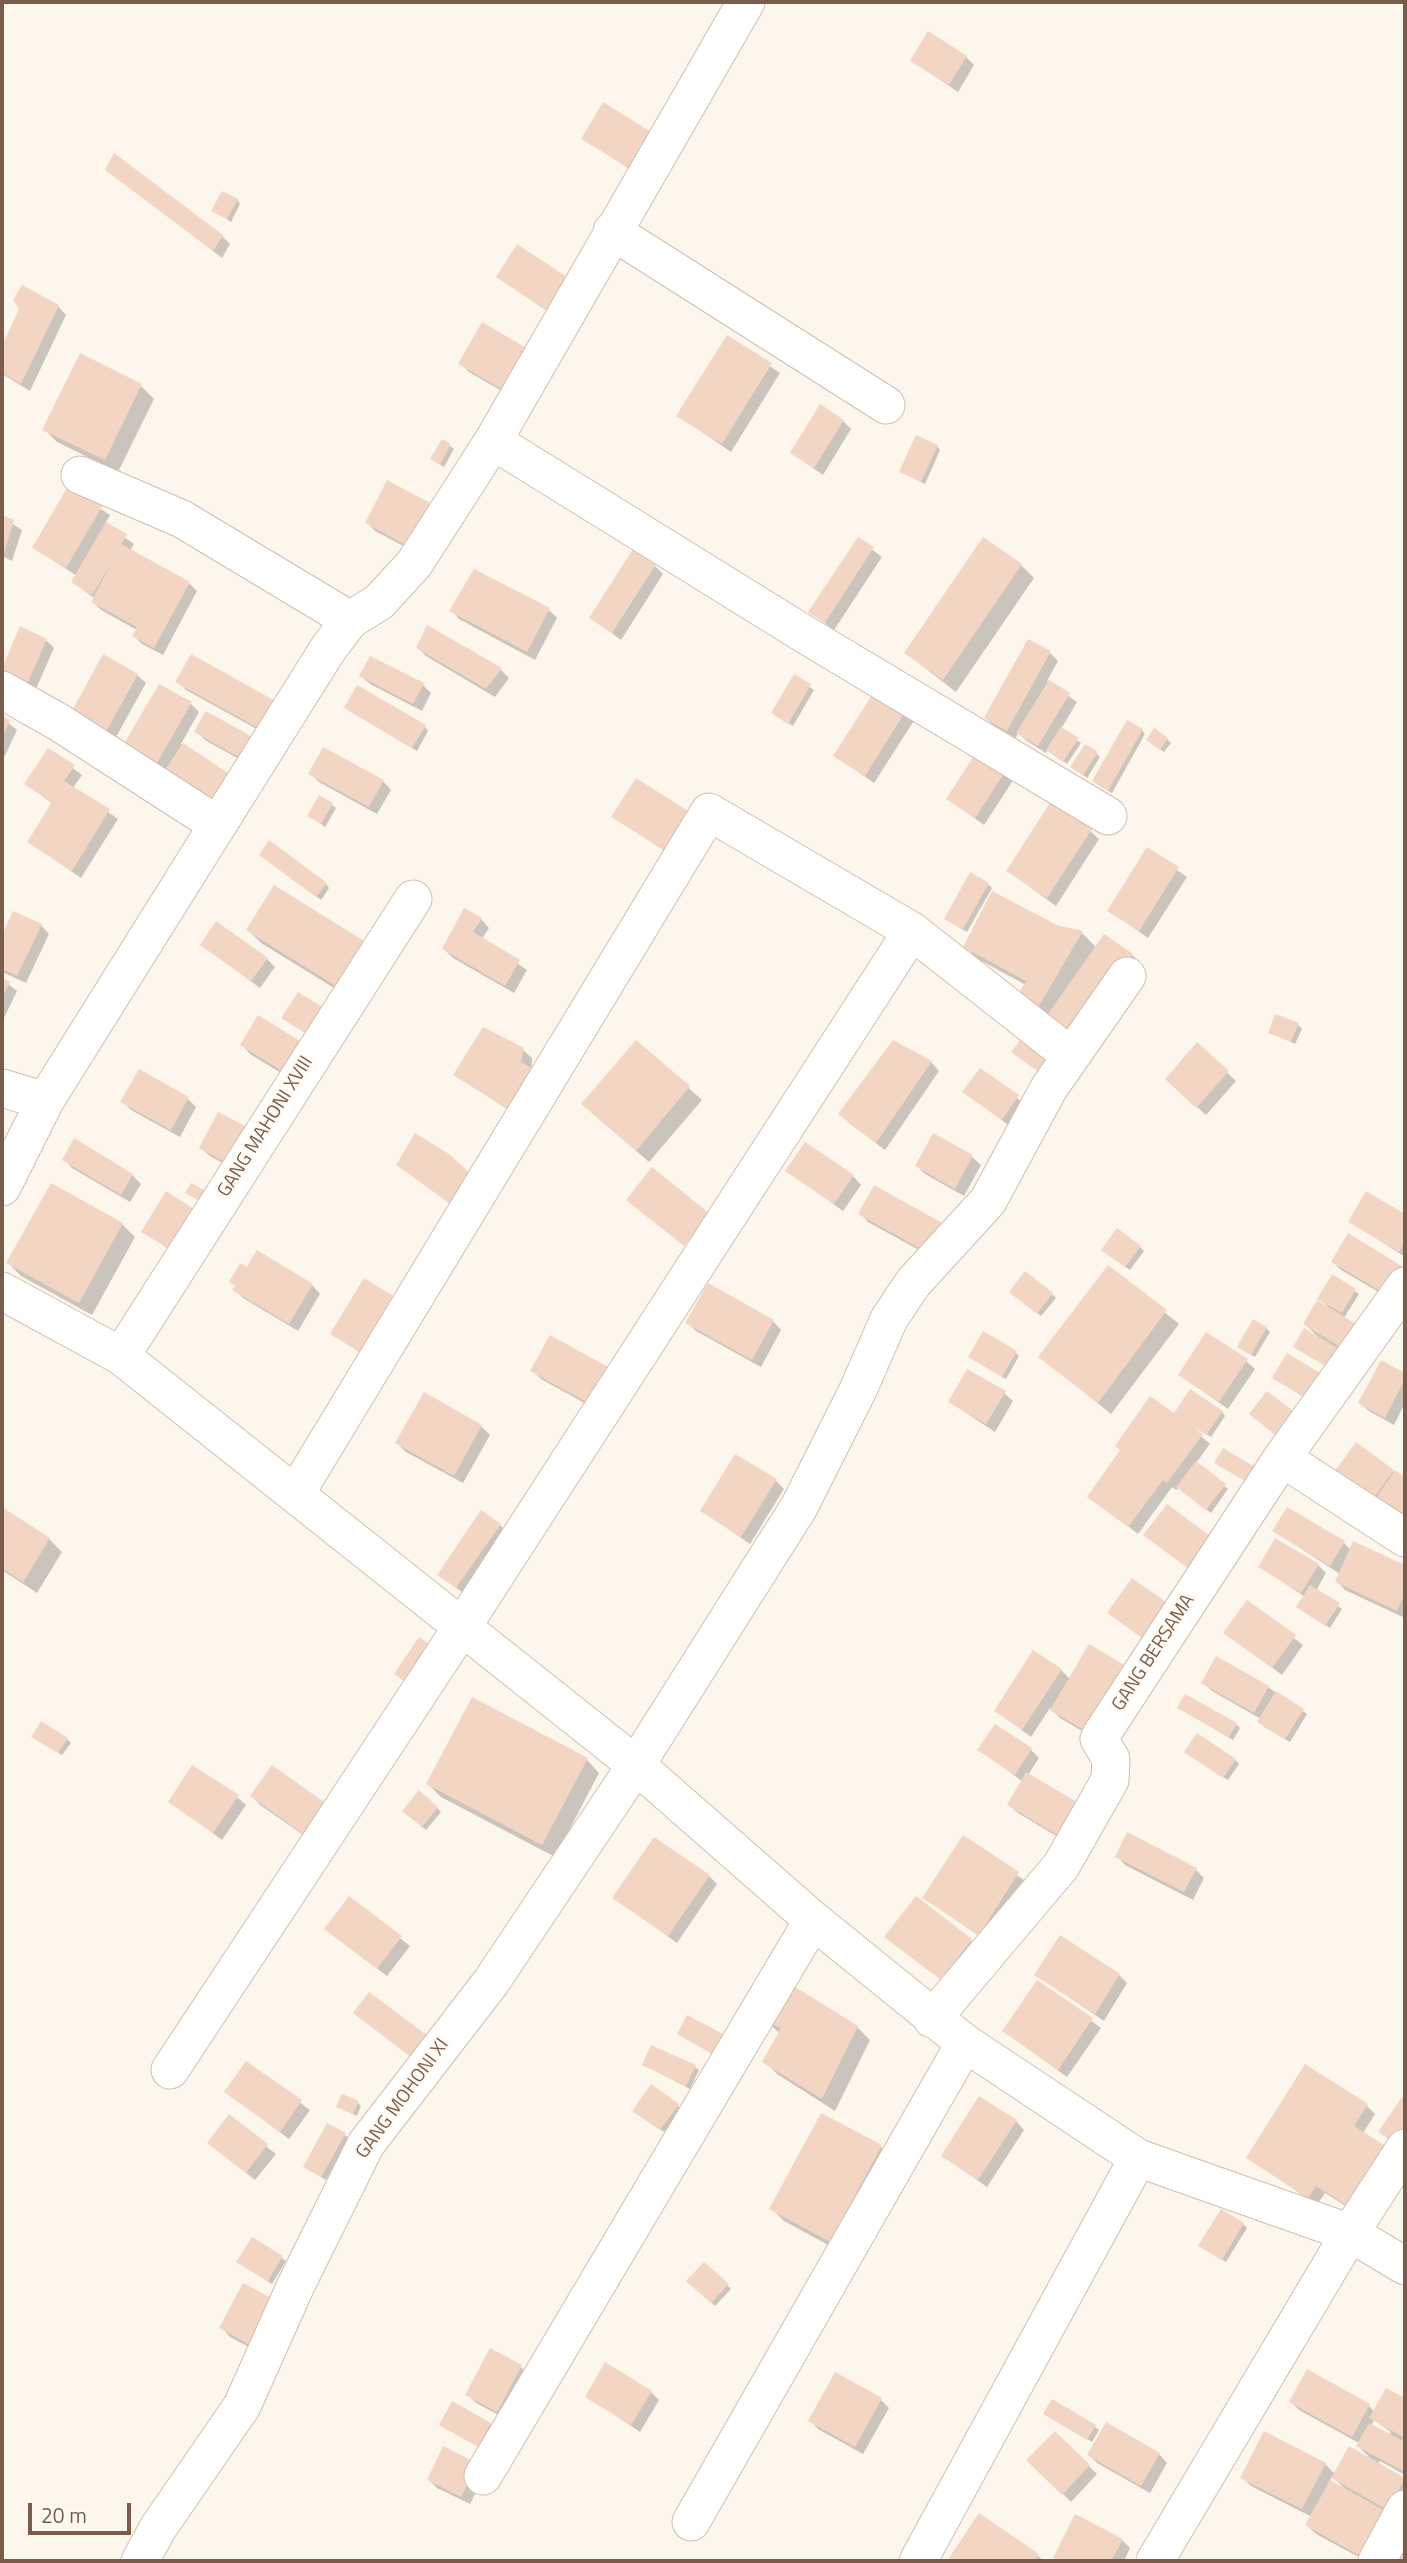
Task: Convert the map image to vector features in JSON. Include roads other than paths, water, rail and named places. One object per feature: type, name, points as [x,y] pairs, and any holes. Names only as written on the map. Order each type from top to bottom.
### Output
[{"type":"street","points":[[2,1187],[45,1101],[349,620],[379,602],[414,564],[493,440],[746,2]]},
{"type":"street","points":[[612,231],[886,405]]},
{"type":"street","points":[[493,440],[809,637],[1108,816]]},
{"type":"street","points":[[80,475],[182,519],[349,620]]},
{"type":"street","points":[[2,690],[60,723],[218,825]]},
{"type":"street","points":[[296,1493],[709,812],[912,931],[1071,1056]]},
{"type":"street","name":"GANG MAHONI XVIII","points":[[121,1356],[413,899]]},
{"type":"street","points":[[170,2070],[462,1627],[912,931]]},
{"type":"street","name":"GANG MOHONI XI","points":[[140,2561],[158,2528],[242,2406],[296,2285],[366,2144],[491,1982],[636,1765],[799,1507],[858,1390],[889,1319],[912,1283],[988,1201],[1049,1088],[1127,976]]},
{"type":"street","points":[[2,1088],[45,1101]]},
{"type":"street","name":"GANG BERSAMA","points":[[932,2019],[1060,1866],[1110,1780],[1111,1759],[1100,1737],[1282,1458],[1405,1286]]},
{"type":"street","points":[[2,1291],[121,1356],[636,1765],[813,1920],[932,2019],[965,2043],[1138,2158],[1350,2233],[1405,2266]]},
{"type":"street","points":[[1282,1458],[1405,1538]]},
{"type":"street","points":[[483,2476],[813,1920]]},
{"type":"street","points":[[691,2522],[965,2043]]},
{"type":"street","points":[[1155,2561],[1350,2233],[1405,2148]]},
{"type":"street","points":[[918,2561],[1138,2158]]},
{"type":"street","points":[[1377,2561],[1405,2509]]}]
